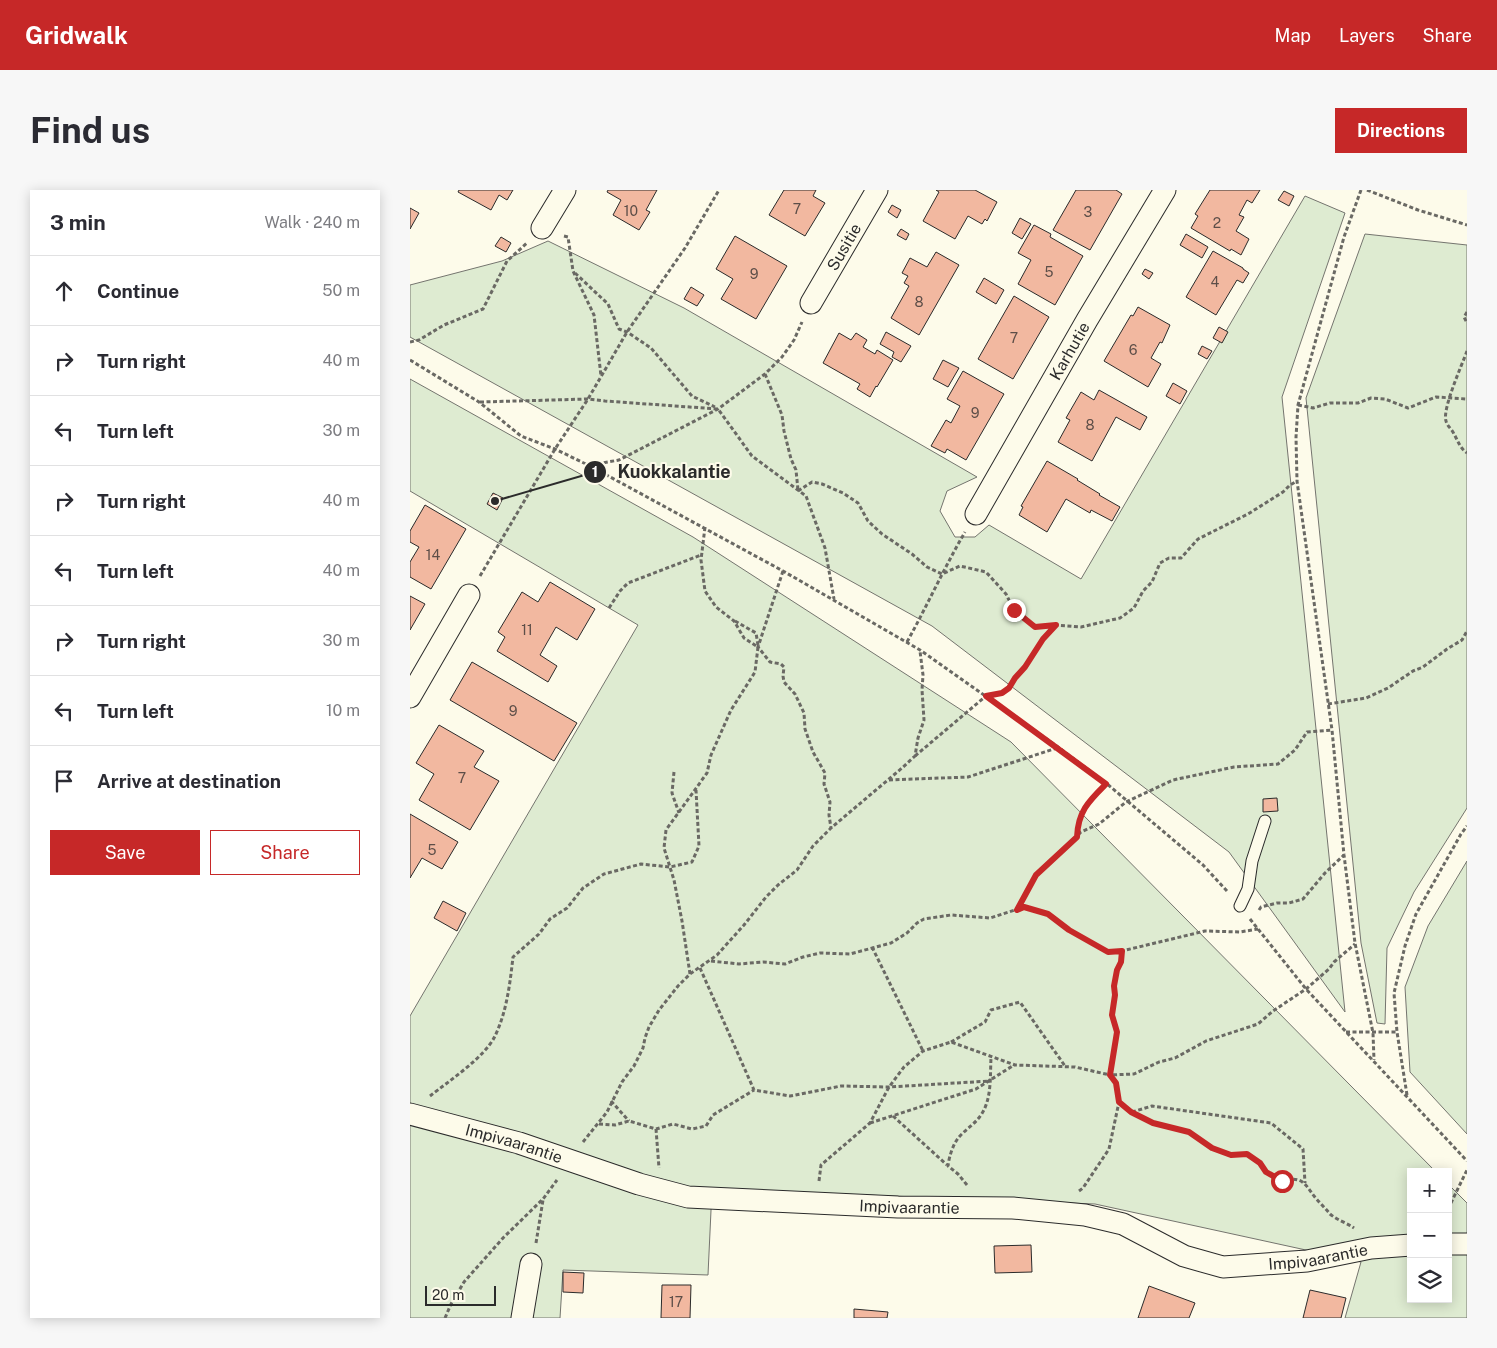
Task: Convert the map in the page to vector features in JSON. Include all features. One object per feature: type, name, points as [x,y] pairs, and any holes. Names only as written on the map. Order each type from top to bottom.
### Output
[{"type":"street","points":[[542,228],[564,190]]},
{"type":"street","name":"Susitie","points":[[811,303],[877,190]]},
{"type":"street","name":"Karhutie","points":[[976,514],[1165,190]]},
{"type":"street","points":[[410,697],[469,595]]},
{"type":"street","name":"Impivaarantie","points":[[418,1107],[639,1184],[688,1196],[815,1204],[1013,1208],[1086,1215],[1123,1224],[1184,1256],[1223,1267],[1307,1261],[1371,1248],[1407,1245]]},
{"type":"street","points":[[1452,1244],[1467,1244]]},
{"type":"street","points":[[522,1318],[531,1264]]},
{"type":"lane","points":[[1240,906],[1248,889],[1252,861],[1265,821]]},
{"type":"path","points":[[469,595],[555,449],[628,332],[685,248],[719,190]]},
{"type":"path","points":[[1361,190],[1344,237],[1298,405],[1296,437],[1297,481],[1332,730],[1355,943],[1373,1033],[1374,1060]]},
{"type":"path","points":[[1367,190],[1418,210],[1467,225]]},
{"type":"path","points":[[410,342],[419,340],[444,325],[483,309],[506,261],[542,228],[568,237],[573,271],[594,315],[601,376]]},
{"type":"path","points":[[573,271],[608,304],[619,329],[628,332],[651,348],[692,396],[718,408],[752,456],[806,496],[825,548],[834,599]]},
{"type":"path","points":[[590,466],[618,460],[718,408],[765,374],[782,358],[794,340],[811,303]]},
{"type":"path","points":[[1467,312],[1464,317],[1467,323]]},
{"type":"path","points":[[1467,351],[1445,415],[1446,422],[1453,431],[1460,446],[1467,453]]},
{"type":"path","points":[[410,360],[479,402],[520,436],[555,449],[590,466],[705,527],[834,599],[920,650],[1058,748],[1106,784],[1126,802]]},
{"type":"path","points":[[765,374],[782,415],[791,459],[796,470],[798,491]]},
{"type":"path","points":[[479,402],[588,398],[605,401],[718,408]]},
{"type":"path","points":[[1298,405],[1313,408],[1330,403],[1358,403],[1371,398],[1385,399],[1408,408],[1436,398],[1467,399]]},
{"type":"path","points":[[798,491],[812,482],[843,493],[858,503],[868,521],[882,534],[912,554],[927,567],[942,574],[960,566],[986,572],[1006,594],[1014,610],[1035,627],[1056,625],[1081,627],[1120,618],[1134,608],[1143,591],[1152,582],[1160,563],[1169,558],[1181,558],[1198,539],[1248,514],[1297,481]]},
{"type":"path","points":[[907,642],[931,598],[946,565],[976,514]]},
{"type":"path","points":[[705,527],[701,555],[704,591],[716,607],[734,621],[756,634],[758,647]]},
{"type":"path","points":[[609,608],[620,591],[628,583],[701,555]]},
{"type":"path","points":[[690,974],[682,921],[664,848],[666,830],[707,773],[712,754],[731,710],[755,672],[758,647],[783,571]]},
{"type":"path","points":[[734,621],[744,638],[758,647],[770,662],[781,664],[784,667],[784,682],[795,694],[804,713],[806,729],[813,752],[825,773],[824,784],[830,802],[831,828]]},
{"type":"path","points":[[445,1318],[464,1282],[543,1199],[580,1145],[599,1124],[622,1082],[634,1066],[643,1048],[649,1027],[659,1010],[690,974],[717,955],[766,897],[797,870],[813,846],[831,828],[986,696],[1002,693],[1009,688],[1043,639],[1056,625]]},
{"type":"path","points":[[1328,704],[1366,698],[1388,688],[1462,640],[1467,631]]},
{"type":"path","points":[[915,756],[924,720],[920,650]]},
{"type":"path","points":[[1017,910],[1036,875],[1081,832],[1099,824],[1126,802],[1173,780],[1234,767],[1278,764],[1295,750],[1307,732],[1332,730]]},
{"type":"path","points":[[889,780],[968,777],[1058,748]]},
{"type":"path","points":[[674,772],[672,793],[679,813]]},
{"type":"path","points":[[1077,837],[1078,825],[1086,804],[1106,784]]},
{"type":"path","points":[[418,1107],[479,1056],[495,1037],[509,993],[513,957],[539,934],[550,919],[567,908],[583,888],[604,874],[642,864],[670,867],[692,862],[699,846],[696,789]]},
{"type":"path","points":[[1407,1096],[1397,1032],[1394,993],[1405,946],[1416,914],[1467,826]]},
{"type":"path","points":[[1252,921],[1261,907],[1302,899],[1344,855]]},
{"type":"path","points":[[710,961],[739,964],[763,962],[786,964],[820,953],[850,954],[862,952],[872,947],[881,947],[891,943],[907,933],[916,922],[924,919],[951,915],[990,918],[1024,907],[1048,914],[1069,930],[1108,952],[1122,951],[1205,931],[1240,932],[1258,929]]},
{"type":"path","points":[[951,1042],[1015,1065],[1065,1066],[1110,1075],[1134,1074],[1159,1062],[1175,1058],[1206,1041],[1258,1024],[1329,969],[1355,943]]},
{"type":"path","points":[[872,947],[923,1051]]},
{"type":"path","points":[[1054,1212],[1083,1188],[1109,1149],[1119,1102],[1116,1083],[1110,1075],[1117,1032],[1112,1015],[1115,995],[1114,986],[1122,951]]},
{"type":"path","points":[[700,968],[754,1090]]},
{"type":"path","points":[[815,1204],[821,1165],[870,1123],[889,1087],[904,1067],[923,1051],[951,1042],[984,1022],[991,1010],[1020,1002],[1065,1066]]},
{"type":"path","points":[[1397,1032],[1346,1032],[1467,1161]]},
{"type":"path","points":[[948,1166],[949,1158],[958,1137],[974,1124],[988,1102],[992,1057]]},
{"type":"path","points":[[870,1123],[976,1089],[1015,1065]]},
{"type":"path","points":[[612,1102],[629,1121],[656,1129],[673,1124],[692,1129],[706,1126],[713,1115],[754,1090],[790,1096],[841,1086],[889,1087],[990,1081]]},
{"type":"path","points":[[1119,1102],[1131,1112],[1153,1123],[1189,1132],[1212,1148],[1231,1155],[1247,1154],[1260,1163],[1266,1172],[1282,1181],[1292,1178],[1306,1183]]},
{"type":"path","points":[[1131,1112],[1152,1106],[1271,1123],[1303,1149],[1306,1183],[1316,1198],[1332,1216],[1353,1227],[1371,1248]]},
{"type":"path","points":[[893,1116],[958,1174],[977,1198],[982,1208]]},
{"type":"path","points":[[599,1124],[615,1125],[629,1121]]},
{"type":"path","points":[[656,1129],[661,1190]]},
{"type":"path","points":[[1452,1200],[1467,1170]]},
{"type":"path","points":[[531,1264],[543,1199]]},
{"type":"green space","points":[[1305,196],[1345,213],[1282,397],[1345,1012],[1229,852],[932,626],[410,337],[410,285],[502,261],[548,241],[684,308],[977,477],[947,491],[940,511],[955,537],[975,537],[989,525],[1081,579]]},
{"type":"green space","points":[[1365,234],[1467,245],[1467,808],[1414,892],[1387,948],[1385,1024],[1377,1023],[1361,943],[1306,398]]},
{"type":"green space","points":[[410,379],[693,537],[1011,742],[1432,1168],[1407,1168],[1407,1303],[1452,1303],[1452,1188],[1467,1203],[1467,1318],[1345,1318],[1361,1262],[1095,1204],[712,1189],[708,1275],[563,1270],[560,1318],[410,1318],[410,1016],[638,625],[410,491]]},
{"type":"green space","points":[[1467,861],[1467,1134],[1410,1072],[1405,987],[1428,926]]},
{"type":"building","points":[[459,190],[513,190],[507,200],[499,195],[491,210],[458,192]]},
{"type":"building","points":[[608,190],[657,190],[646,210],[650,212],[639,230],[613,215],[621,200],[607,192]]},
{"type":"building","points":[[784,190],[816,190],[813,196],[825,203],[805,236],[769,215]]},
{"type":"building","points":[[936,190],[975,190],[997,202],[987,221],[985,219],[982,224],[968,216],[955,239],[923,221],[939,192]]},
{"type":"building","points":[[1076,190],[1116,190],[1122,194],[1090,250],[1053,230]]},
{"type":"building","points":[[1210,190],[1260,190],[1252,203],[1247,200],[1239,215],[1244,217],[1236,231],[1249,239],[1241,255],[1231,249],[1230,251],[1191,228],[1198,216],[1195,214]]},
{"type":"building","points":[[1284,191],[1294,196],[1289,206],[1278,200]]},
{"type":"building","points":[[892,205],[901,210],[897,218],[888,212]]},
{"type":"building","points":[[410,208],[419,213],[410,229]]},
{"type":"building","points":[[1020,218],[1031,224],[1022,239],[1012,233]]},
{"type":"building","points":[[1034,225],[1051,234],[1050,237],[1083,256],[1055,305],[1018,284],[1031,260],[1018,253]]},
{"type":"building","points":[[901,229],[909,234],[906,240],[897,235]]},
{"type":"building","points":[[1186,234],[1208,247],[1202,258],[1180,245]]},
{"type":"building","points":[[735,236],[787,266],[756,319],[721,299],[733,279],[716,269]]},
{"type":"building","points":[[501,237],[511,243],[506,252],[495,246]]},
{"type":"building","points":[[1213,251],[1249,273],[1243,283],[1237,280],[1216,315],[1186,297]]},
{"type":"building","points":[[936,252],[959,265],[919,335],[891,318],[909,286],[904,283],[908,276],[902,273],[910,258],[927,267]]},
{"type":"building","points":[[1145,269],[1153,273],[1149,279],[1142,274]]},
{"type":"building","points":[[984,278],[1004,290],[996,304],[976,292]]},
{"type":"building","points":[[691,287],[704,295],[697,306],[684,299]]},
{"type":"building","points":[[1014,296],[1049,317],[1013,379],[978,359]]},
{"type":"building","points":[[1138,307],[1170,325],[1162,343],[1160,342],[1151,358],[1161,364],[1148,387],[1104,361],[1131,315],[1133,316]]},
{"type":"building","points":[[1219,327],[1228,332],[1222,343],[1213,338]]},
{"type":"building","points":[[886,332],[911,346],[901,362],[892,357],[894,352],[880,344]]},
{"type":"building","points":[[839,333],[851,340],[856,333],[867,340],[863,347],[875,354],[877,350],[893,360],[870,397],[857,389],[860,384],[823,363]]},
{"type":"building","points":[[1202,346],[1212,351],[1207,359],[1198,354]]},
{"type":"building","points":[[943,360],[959,368],[948,387],[933,379]]},
{"type":"building","points":[[963,371],[1004,394],[966,460],[947,449],[945,453],[931,446],[946,420],[951,423],[960,406],[947,399]]},
{"type":"building","points":[[1173,383],[1187,391],[1180,404],[1166,396]]},
{"type":"building","points":[[1099,390],[1147,417],[1140,430],[1116,417],[1092,461],[1058,442],[1070,420],[1066,418],[1081,392],[1094,400]]},
{"type":"building","points":[[1047,461],[1120,507],[1112,521],[1091,510],[1090,513],[1066,499],[1047,532],[1019,515],[1023,507],[1021,506]]},
{"type":"building","points":[[493,493],[503,498],[497,510],[487,504]]},
{"type":"building","points":[[425,505],[466,529],[431,589],[410,577],[410,562],[419,547],[410,542],[410,531]]},
{"type":"building","points":[[550,582],[595,609],[577,640],[556,627],[540,655],[557,666],[548,682],[497,651],[505,637],[498,632],[522,592],[538,602]]},
{"type":"building","points":[[410,596],[425,604],[410,630]]},
{"type":"building","points":[[472,662],[577,723],[554,761],[450,700]]},
{"type":"building","points":[[439,725],[484,751],[474,767],[499,781],[470,830],[419,800],[434,774],[416,763]]},
{"type":"building","points":[[1277,798],[1278,811],[1263,812],[1263,799]]},
{"type":"building","points":[[410,814],[458,842],[442,869],[422,858],[410,878]]},
{"type":"building","points":[[443,901],[466,913],[457,931],[434,918]]},
{"type":"building","points":[[1031,1245],[1032,1272],[995,1273],[994,1246]]},
{"type":"building","points":[[563,1272],[584,1273],[583,1293],[563,1292]]},
{"type":"building","points":[[662,1285],[691,1285],[690,1318],[661,1318]]},
{"type":"building","points":[[1149,1286],[1195,1303],[1189,1318],[1138,1318]]},
{"type":"building","points":[[1310,1290],[1346,1298],[1341,1318],[1303,1318]]},
{"type":"building","points":[[854,1309],[888,1312],[887,1318],[854,1318]]},
{"type":"place","name":"Kuokkalantie","points":[[495,501]]},
{"type":"route","points":[[1014,610],[1035,627],[1056,625],[1043,639],[1009,688],[1002,693],[986,696],[1106,784],[1086,804],[1078,825],[1077,837],[1036,875],[1017,910],[1024,907],[1048,914],[1069,930],[1108,952],[1122,951],[1114,986],[1115,995],[1112,1015],[1117,1032],[1110,1075],[1116,1083],[1119,1102],[1131,1112],[1153,1123],[1189,1132],[1212,1148],[1231,1155],[1247,1154],[1260,1163],[1266,1172],[1282,1181]]}]
